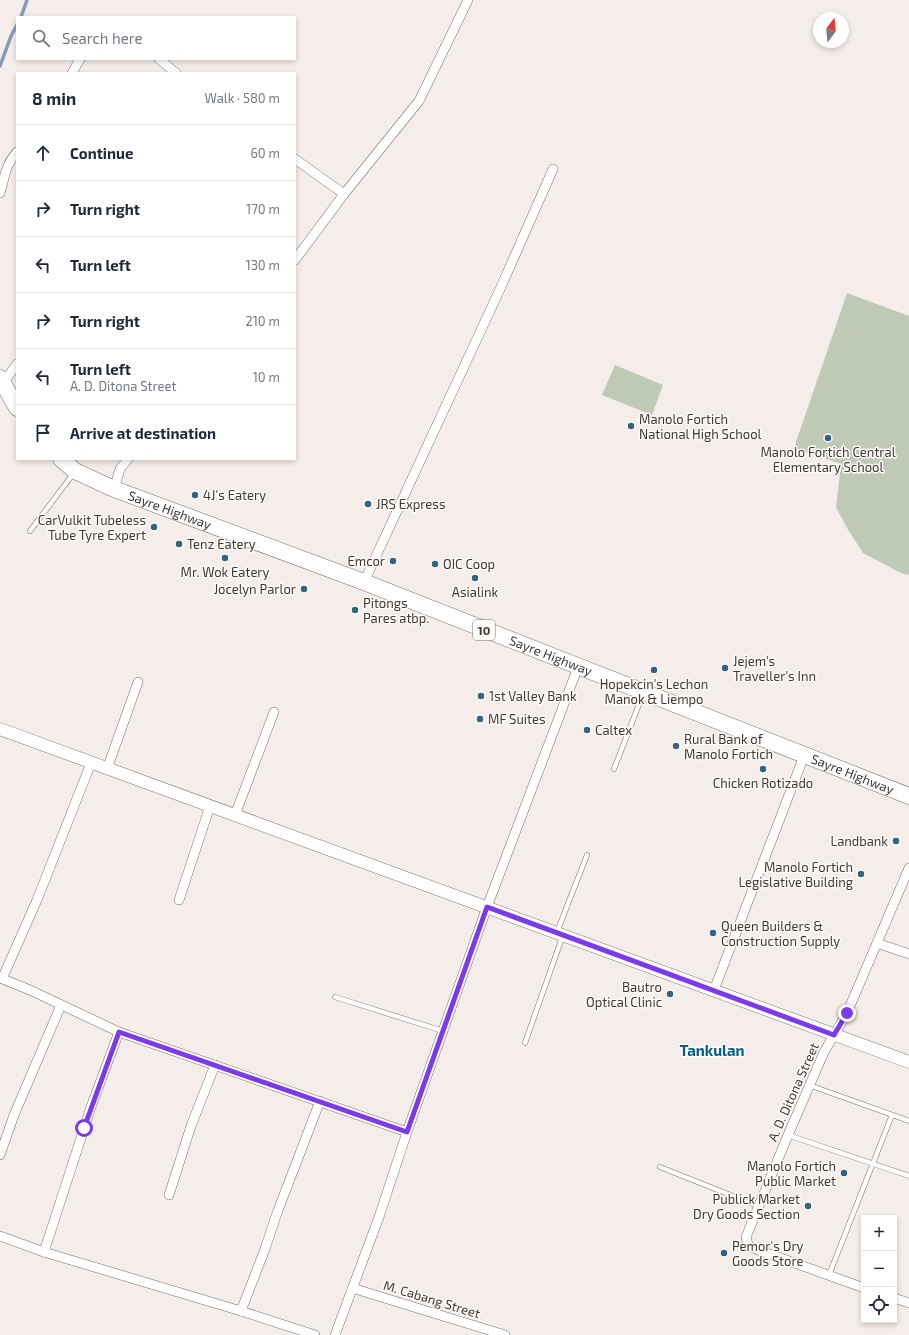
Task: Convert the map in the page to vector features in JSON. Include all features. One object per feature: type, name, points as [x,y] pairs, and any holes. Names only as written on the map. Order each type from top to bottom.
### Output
[{"type":"highway","points":[[1,380],[16,406]]},
{"type":"highway","name":"Sayre Highway","points":[[62,460],[75,471],[114,489],[364,582],[909,796]]},
{"type":"street","points":[[296,259],[344,194],[419,101],[468,0]]},
{"type":"street","points":[[73,72],[79,60]]},
{"type":"street","points":[[160,60],[175,72]]},
{"type":"street","points":[[0,193],[6,168],[11,158],[16,153]]},
{"type":"street","points":[[296,160],[344,194]]},
{"type":"street","points":[[364,582],[498,294],[553,169]]},
{"type":"street","points":[[1,380],[16,365]]},
{"type":"street","points":[[114,489],[120,469],[127,460]]},
{"type":"street","points":[[335,1335],[379,1217],[407,1132],[487,907],[578,667]]},
{"type":"street","points":[[107,768],[138,682]]},
{"type":"street","points":[[235,815],[274,712]]},
{"type":"street","points":[[0,729],[909,1062]]},
{"type":"street","points":[[714,990],[804,756]]},
{"type":"street","points":[[91,763],[37,900],[1,978],[119,1032],[407,1132]]},
{"type":"street","points":[[179,900],[210,806]]},
{"type":"street","name":"A. D. Ditona Street","points":[[830,1275],[753,1248],[748,1245],[747,1242],[748,1230],[809,1085],[824,1052],[847,1013],[909,868]]},
{"type":"street","points":[[877,943],[909,954]]},
{"type":"street","points":[[0,1155],[14,1115],[61,1005]]},
{"type":"street","points":[[44,1252],[91,1107],[119,1032]]},
{"type":"street","points":[[169,1195],[191,1126],[215,1065]]},
{"type":"street","points":[[241,1311],[320,1101]]},
{"type":"street","points":[[0,1236],[44,1252],[241,1311],[315,1335]]},
{"type":"street","points":[[830,1275],[861,1287]]},
{"type":"street","name":"M. Cabang Street","points":[[352,1288],[505,1335]]},
{"type":"street","points":[[897,1299],[909,1303]]},
{"type":"lane","points":[[30,530],[75,471]]},
{"type":"lane","points":[[614,769],[644,693]]},
{"type":"lane","points":[[525,1043],[587,855]]},
{"type":"lane","points":[[335,997],[443,1031]]},
{"type":"lane","points":[[809,1085],[909,1121]]},
{"type":"lane","points":[[830,1275],[892,1115]]},
{"type":"lane","points":[[788,1134],[909,1176]]},
{"type":"lane","points":[[660,1167],[758,1206]]},
{"type":"green space","points":[[847,293],[909,316],[909,575],[901,573],[863,553],[847,528],[836,507],[841,464],[794,448]]},
{"type":"green space","points":[[615,365],[663,385],[652,415],[602,395]]},
{"type":"waterway","points":[[21,16],[27,0]]},
{"type":"waterway","points":[[0,66],[16,27]]},
{"type":"place","name":"Manolo Fortich National High School","points":[[631,426]]},
{"type":"place","name":"Manolo Fortich Central Elementary School","points":[[828,438]]},
{"type":"place","name":"4J's Eatery","points":[[195,495]]},
{"type":"place","name":"JRS Express","points":[[368,504]]},
{"type":"place","name":"CarVulkit Tubeless Tube Tyre Expert","points":[[154,527]]},
{"type":"place","name":"Tenz Eatery","points":[[179,544]]},
{"type":"place","name":"Mr. Wok Eatery","points":[[225,558]]},
{"type":"place","name":"Emcor","points":[[393,561]]},
{"type":"place","name":"OIC Coop","points":[[435,564]]},
{"type":"place","name":"Asialink","points":[[475,578]]},
{"type":"place","name":"Jocelyn Parlor","points":[[304,589]]},
{"type":"place","name":"Pitongs Pares atbp.","points":[[355,610]]},
{"type":"place","name":"Jejem's Traveller's Inn","points":[[725,668]]},
{"type":"place","name":"Hopekcin's Lechon Manok & Liempo","points":[[654,670]]},
{"type":"place","name":"1st Valley Bank","points":[[481,696]]},
{"type":"place","name":"MF Suites","points":[[480,719]]},
{"type":"place","name":"Caltex","points":[[587,730]]},
{"type":"place","name":"Rural Bank of Manolo Fortich","points":[[676,746]]},
{"type":"place","name":"Chicken Rotizado","points":[[763,769]]},
{"type":"place","name":"Landbank","points":[[896,841]]},
{"type":"place","name":"Manolo Fortich Legislative Building","points":[[861,874]]},
{"type":"place","name":"Queen Builders & Construction Supply","points":[[713,933]]},
{"type":"place","name":"Bautro Optical Clinic","points":[[670,994]]},
{"type":"place","name":"Manolo Fortich Public Market","points":[[844,1173]]},
{"type":"place","name":"Publick Market Dry Goods Section","points":[[808,1206]]},
{"type":"place","name":"Pemor's Dry Goods Store","points":[[724,1253]]},
{"type":"district","name":"Tankulan","points":[[712,1050]]},
{"type":"route","points":[[84,1128],[119,1032],[407,1132],[487,907],[834,1035],[847,1013]]}]
